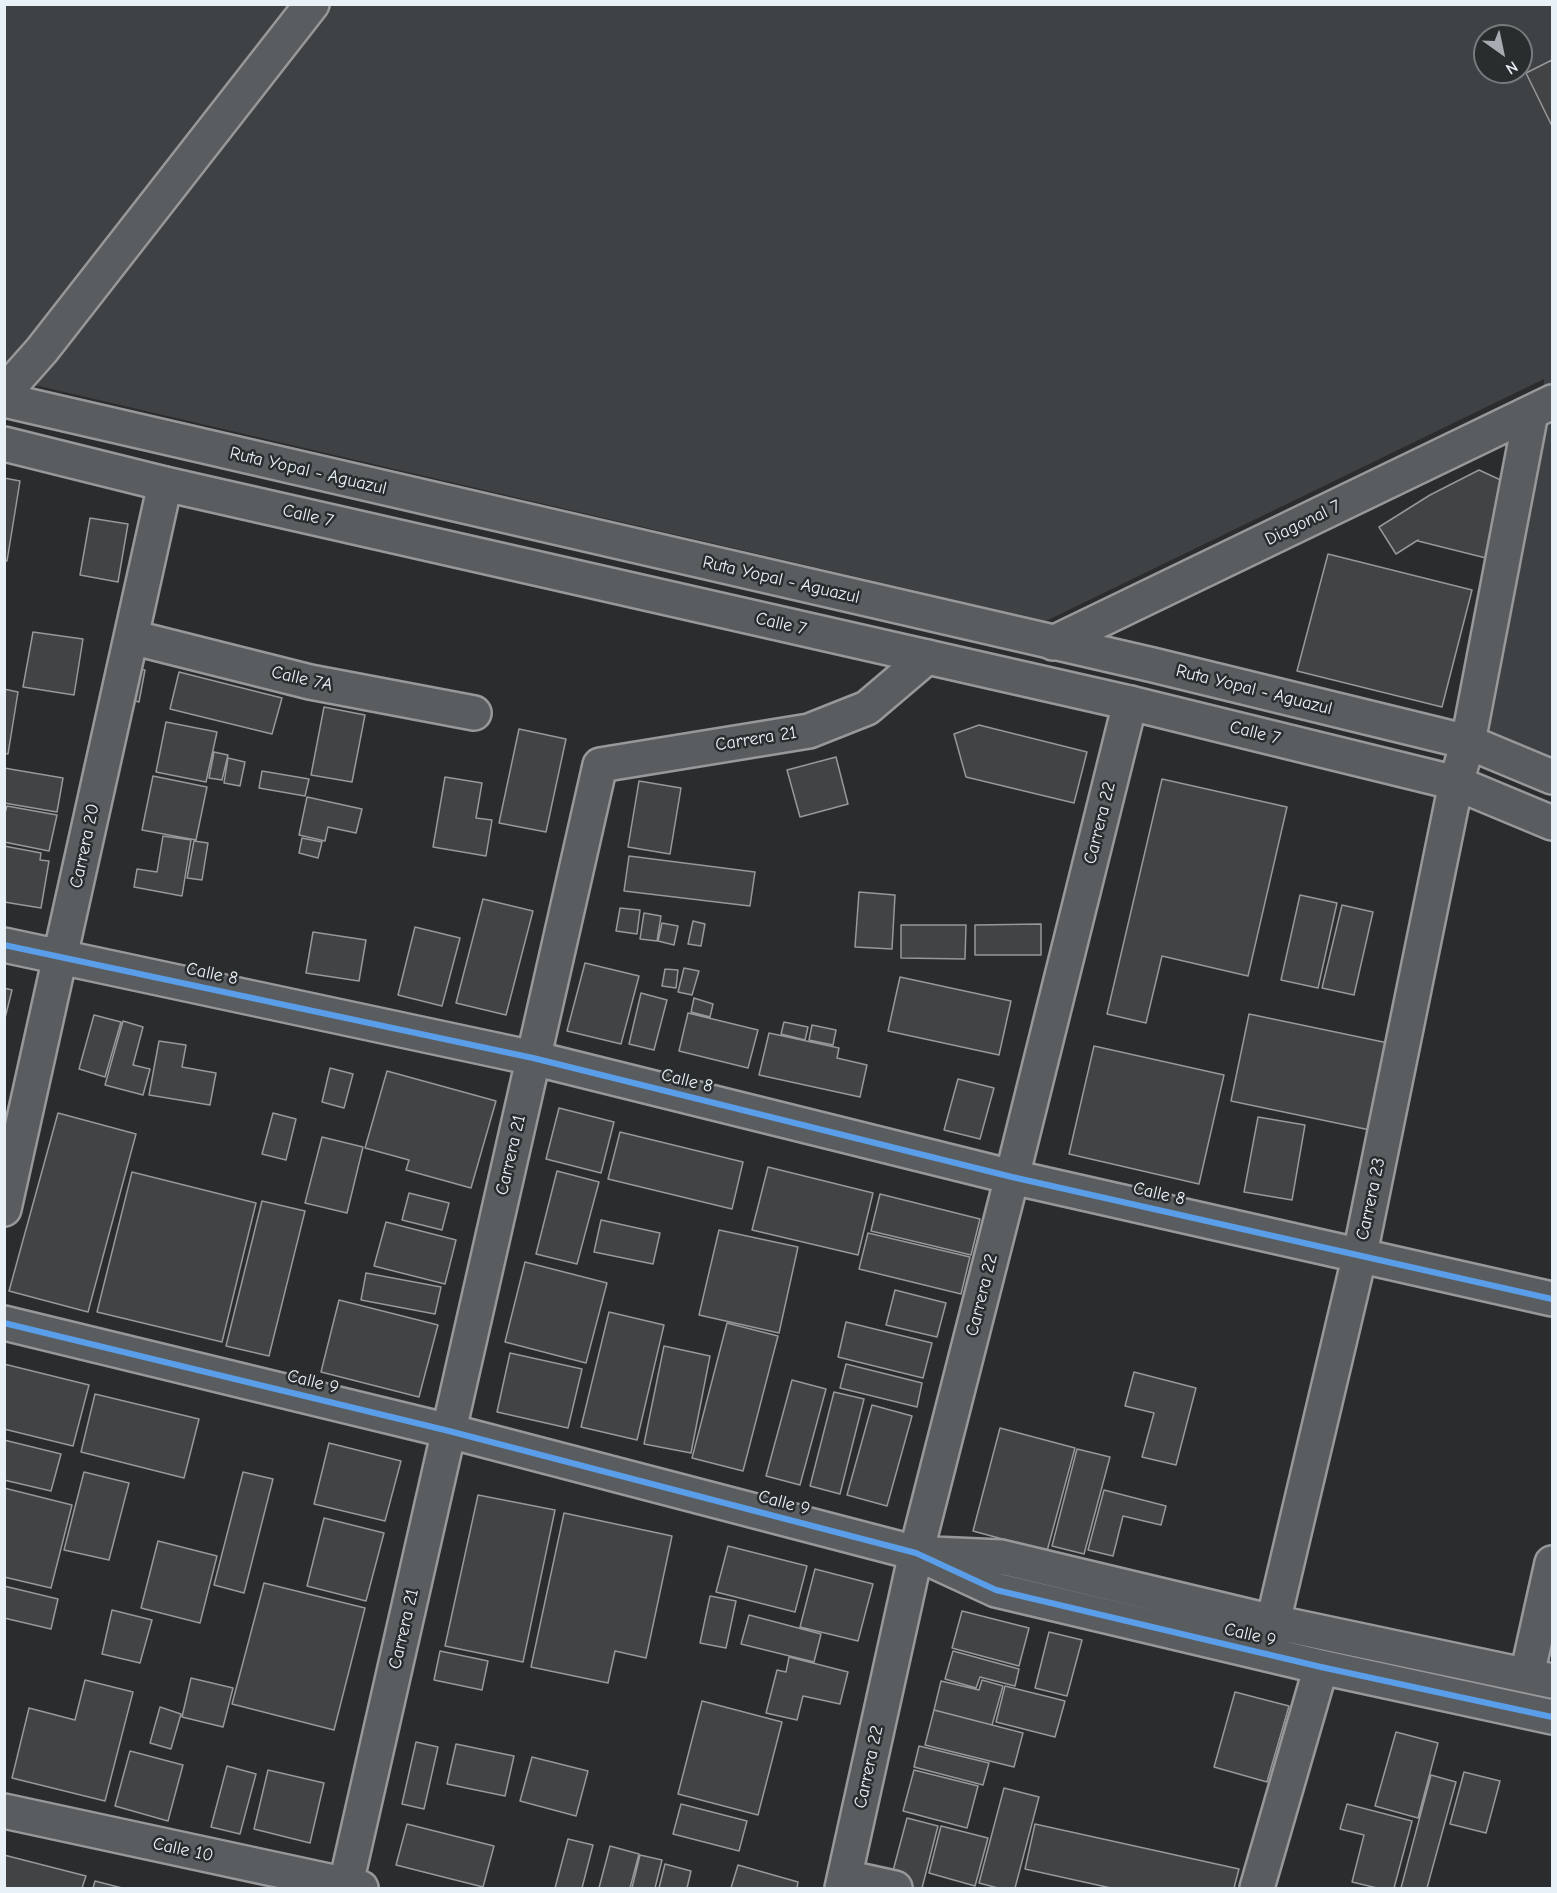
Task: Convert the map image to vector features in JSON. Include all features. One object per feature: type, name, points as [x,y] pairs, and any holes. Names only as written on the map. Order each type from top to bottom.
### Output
[{"type":"street","points":[[4,393],[42,351],[312,4]]},
{"type":"street","name":"Ruta Yopal - Aguazul","points":[[4,400],[1053,643],[1468,742],[1552,777]]},
{"type":"street","name":"Diagonal 7","points":[[1053,643],[1542,408]]},
{"type":"street","name":"Carrera 23","points":[[1266,1654],[1360,1254],[1456,783],[1468,742],[1542,408]]},
{"type":"street","name":"Calle 7","points":[[4,444],[165,484],[1130,703],[1456,783],[1552,823]]},
{"type":"street","name":"Carrera 20","points":[[4,1209],[165,484]]},
{"type":"street","name":"Calle 7A","points":[[131,637],[310,682],[474,713]]},
{"type":"street","name":"Carrera 21","points":[[350,1887],[449,1431],[600,765],[809,730],[867,708],[927,657]]},
{"type":"street","name":"Carrera 22","points":[[844,1883],[916,1553],[1130,703]]},
{"type":"street","name":"Calle 8","points":[[4,945],[533,1058],[1012,1177],[1552,1299]]},
{"type":"street","name":"Calle 9","points":[[4,1323],[449,1431],[916,1553],[996,1590],[1321,1667],[1552,1716]]},
{"type":"street","name":"Calle 9","points":[[916,1553],[1001,1557],[1273,1622],[1540,1678]]},
{"type":"street","points":[[1540,1678],[1552,1563]]},
{"type":"street","points":[[1257,1888],[1321,1667]]},
{"type":"street","name":"Calle 10","points":[[4,1811],[350,1887]]},
{"type":"street","points":[[844,1883],[895,1888]]},
{"type":"shaded area","points":[[5,5],[1552,5],[1552,759],[1483,731],[1540,445],[1544,379],[1046,621],[5,378]]},
{"type":"building","points":[[1552,60],[1552,126],[1531,84],[1533,70]]},
{"type":"building","points":[[1479,470],[1505,482],[1486,558],[1418,540],[1396,554],[1379,527],[1430,495]]},
{"type":"building","points":[[4,478],[20,481],[7,561],[4,560]]},
{"type":"building","points":[[90,518],[128,524],[118,582],[80,575]]},
{"type":"building","points":[[1328,554],[1472,590],[1442,707],[1297,671]]},
{"type":"building","points":[[33,632],[83,639],[74,695],[23,687]]},
{"type":"building","points":[[133,668],[145,670],[139,702],[127,699]]},
{"type":"building","points":[[179,672],[282,698],[272,734],[170,709]]},
{"type":"building","points":[[4,689],[18,692],[8,754],[4,753]]},
{"type":"building","points":[[324,707],[365,715],[352,782],[311,775]]},
{"type":"building","points":[[166,722],[217,732],[206,782],[156,772]]},
{"type":"building","points":[[979,725],[1087,752],[1074,803],[966,777],[954,734]]},
{"type":"building","points":[[519,729],[566,739],[546,832],[499,823]]},
{"type":"building","points":[[214,752],[228,755],[222,780],[209,778]]},
{"type":"building","points":[[836,757],[848,804],[800,817],[787,770]]},
{"type":"building","points":[[228,758],[245,762],[240,786],[224,783]]},
{"type":"building","points":[[4,768],[63,778],[57,812],[4,803]]},
{"type":"building","points":[[262,771],[309,779],[305,796],[259,788]]},
{"type":"building","points":[[153,776],[207,787],[196,840],[142,830]]},
{"type":"building","points":[[445,777],[482,783],[476,818],[492,820],[486,856],[433,847]]},
{"type":"building","points":[[1162,779],[1287,807],[1248,976],[1162,956],[1146,1023],[1107,1014]]},
{"type":"building","points":[[639,781],[681,788],[670,854],[628,847]]},
{"type":"building","points":[[307,797],[362,809],[356,833],[328,827],[325,841],[299,835]]},
{"type":"building","points":[[7,806],[57,815],[49,851],[4,842],[4,816]]},
{"type":"building","points":[[163,836],[191,840],[182,896],[134,887],[137,869],[157,872]]},
{"type":"building","points":[[302,838],[322,842],[318,858],[299,853]]},
{"type":"building","points":[[194,841],[208,843],[202,880],[187,878]]},
{"type":"building","points":[[4,846],[41,853],[40,860],[49,861],[41,908],[4,902]]},
{"type":"building","points":[[629,856],[755,872],[750,906],[624,891]]},
{"type":"building","points":[[859,892],[895,895],[892,949],[855,947]]},
{"type":"building","points":[[1300,895],[1337,903],[1318,988],[1281,980]]},
{"type":"building","points":[[483,899],[533,911],[506,1015],[456,1003]]},
{"type":"building","points":[[1342,905],[1373,912],[1354,995],[1322,988]]},
{"type":"building","points":[[620,908],[640,910],[637,934],[616,931]]},
{"type":"building","points":[[644,913],[661,916],[657,941],[640,939]]},
{"type":"building","points":[[693,921],[705,924],[701,946],[688,944]]},
{"type":"building","points":[[662,923],[678,926],[674,945],[658,941]]},
{"type":"building","points":[[1041,924],[1041,955],[975,955],[975,925]]},
{"type":"building","points":[[901,925],[966,925],[965,959],[901,958]]},
{"type":"building","points":[[415,927],[460,938],[442,1006],[398,995]]},
{"type":"building","points":[[313,932],[366,940],[359,981],[306,973]]},
{"type":"building","points":[[585,963],[639,976],[621,1044],[567,1031]]},
{"type":"building","points":[[684,968],[699,971],[692,995],[678,992]]},
{"type":"building","points":[[665,969],[678,970],[676,988],[662,986]]},
{"type":"building","points":[[900,977],[1011,1001],[999,1055],[888,1031]]},
{"type":"building","points":[[4,988],[12,990],[4,1022]]},
{"type":"building","points":[[641,993],[667,1000],[654,1050],[629,1044]]},
{"type":"building","points":[[694,998],[713,1004],[710,1017],[691,1012]]},
{"type":"building","points":[[688,1013],[758,1030],[748,1068],[679,1051]]},
{"type":"building","points":[[1249,1014],[1388,1043],[1370,1130],[1231,1101]]},
{"type":"building","points":[[94,1015],[121,1022],[105,1077],[79,1069]]},
{"type":"building","points":[[123,1021],[143,1027],[133,1065],[150,1069],[143,1095],[105,1085]]},
{"type":"building","points":[[784,1022],[808,1027],[805,1040],[781,1034]]},
{"type":"building","points":[[812,1025],[836,1030],[833,1045],[809,1040]]},
{"type":"building","points":[[769,1033],[839,1048],[837,1058],[867,1065],[860,1097],[759,1075]]},
{"type":"building","points":[[159,1041],[186,1045],[182,1067],[216,1073],[210,1105],[149,1095]]},
{"type":"building","points":[[1094,1046],[1224,1075],[1199,1184],[1069,1154]]},
{"type":"building","points":[[330,1068],[353,1074],[344,1108],[322,1102]]},
{"type":"building","points":[[387,1071],[496,1101],[471,1188],[406,1170],[409,1160],[365,1148]]},
{"type":"building","points":[[958,1079],[994,1088],[980,1139],[944,1130]]},
{"type":"building","points":[[559,1108],[614,1122],[601,1173],[546,1159]]},
{"type":"building","points":[[58,1113],[136,1134],[88,1312],[9,1291]]},
{"type":"building","points":[[273,1113],[296,1119],[286,1160],[262,1154]]},
{"type":"building","points":[[1258,1117],[1305,1125],[1292,1200],[1244,1192]]},
{"type":"building","points":[[620,1132],[743,1162],[732,1209],[608,1179]]},
{"type":"building","points":[[322,1137],[363,1147],[347,1213],[305,1203]]},
{"type":"building","points":[[768,1167],[873,1193],[858,1255],[752,1230]]},
{"type":"building","points":[[557,1171],[599,1182],[577,1264],[536,1254]]},
{"type":"building","points":[[132,1172],[256,1203],[222,1342],[97,1312]]},
{"type":"building","points":[[409,1193],[449,1203],[442,1230],[402,1220]]},
{"type":"building","points":[[880,1194],[980,1219],[971,1255],[871,1231]]},
{"type":"building","points":[[262,1201],[305,1211],[269,1356],[226,1346]]},
{"type":"building","points":[[601,1220],[660,1233],[653,1264],[594,1252]]},
{"type":"building","points":[[386,1222],[456,1240],[445,1284],[374,1266]]},
{"type":"building","points":[[719,1230],[798,1247],[779,1333],[699,1315]]},
{"type":"building","points":[[868,1233],[970,1257],[961,1294],[859,1269]]},
{"type":"building","points":[[525,1262],[607,1283],[586,1363],[505,1342]]},
{"type":"building","points":[[366,1273],[441,1287],[435,1314],[361,1300]]},
{"type":"building","points":[[895,1290],[946,1303],[937,1337],[886,1325]]},
{"type":"building","points":[[339,1300],[438,1325],[419,1397],[321,1372]]},
{"type":"building","points":[[609,1312],[664,1325],[637,1440],[581,1427]]},
{"type":"building","points":[[846,1322],[932,1343],[923,1378],[838,1357]]},
{"type":"building","points":[[727,1323],[778,1336],[743,1471],[692,1458]]},
{"type":"building","points":[[664,1346],[710,1356],[691,1453],[644,1444]]},
{"type":"building","points":[[510,1353],[582,1369],[568,1428],[497,1412]]},
{"type":"building","points":[[4,1364],[89,1385],[73,1446],[4,1429]]},
{"type":"building","points":[[846,1364],[922,1383],[917,1407],[840,1388]]},
{"type":"building","points":[[1134,1372],[1196,1388],[1176,1465],[1142,1457],[1154,1413],[1125,1406]]},
{"type":"building","points":[[792,1380],[826,1389],[800,1485],[766,1476]]},
{"type":"building","points":[[834,1392],[864,1399],[840,1494],[810,1486]]},
{"type":"building","points":[[95,1394],[199,1419],[184,1478],[81,1452]]},
{"type":"building","points":[[872,1405],[912,1416],[887,1506],[847,1495]]},
{"type":"building","points":[[1000,1428],[1075,1448],[1047,1551],[973,1531]]},
{"type":"building","points":[[4,1440],[61,1454],[51,1491],[4,1480]]},
{"type":"building","points":[[329,1443],[401,1461],[385,1521],[314,1504]]},
{"type":"building","points":[[1077,1449],[1110,1457],[1084,1554],[1052,1546]]},
{"type":"building","points":[[84,1472],[129,1483],[109,1560],[64,1550]]},
{"type":"building","points":[[243,1472],[273,1479],[244,1593],[214,1585]]},
{"type":"building","points":[[4,1488],[72,1505],[51,1588],[4,1577]]},
{"type":"building","points":[[1104,1490],[1166,1506],[1161,1525],[1123,1516],[1113,1556],[1088,1550]]},
{"type":"building","points":[[478,1495],[555,1510],[523,1662],[445,1646]]},
{"type":"building","points":[[564,1513],[672,1536],[646,1658],[615,1651],[608,1683],[531,1667]]},
{"type":"building","points":[[324,1518],[384,1533],[366,1601],[307,1586]]},
{"type":"building","points":[[158,1541],[217,1556],[200,1623],[141,1608]]},
{"type":"building","points":[[728,1546],[807,1566],[795,1612],[716,1592]]},
{"type":"building","points":[[815,1569],[873,1584],[858,1641],[800,1627]]},
{"type":"building","points":[[264,1583],[365,1608],[334,1730],[232,1704]]},
{"type":"building","points":[[4,1586],[58,1599],[51,1629],[4,1618]]},
{"type":"building","points":[[710,1596],[736,1601],[726,1648],[700,1643]]},
{"type":"building","points":[[112,1610],[152,1620],[140,1663],[102,1654]]},
{"type":"building","points":[[962,1611],[1029,1628],[1019,1666],[952,1648]]},
{"type":"building","points":[[749,1615],[821,1634],[814,1662],[741,1644]]},
{"type":"building","points":[[1049,1632],[1082,1640],[1067,1696],[1035,1688]]},
{"type":"building","points":[[440,1651],[488,1661],[482,1690],[434,1680]]},
{"type":"building","points":[[953,1651],[1019,1669],[1015,1686],[980,1677],[976,1688],[945,1679]]},
{"type":"building","points":[[789,1657],[848,1672],[840,1704],[803,1696],[797,1720],[766,1713],[777,1670],[786,1672]]},
{"type":"building","points":[[191,1678],[233,1688],[223,1727],[182,1717]]},
{"type":"building","points":[[85,1680],[133,1692],[105,1801],[12,1778],[29,1708],[75,1720]]},
{"type":"building","points":[[982,1680],[1003,1686],[992,1725],[934,1710],[941,1681],[979,1690]]},
{"type":"building","points":[[1005,1686],[1065,1701],[1055,1737],[996,1722]]},
{"type":"building","points":[[1235,1692],[1289,1706],[1267,1782],[1214,1767]]},
{"type":"building","points":[[702,1701],[782,1722],[758,1815],[678,1794]]},
{"type":"building","points":[[160,1707],[181,1714],[171,1749],[150,1743]]},
{"type":"building","points":[[934,1710],[1023,1733],[1014,1767],[925,1745]]},
{"type":"building","points":[[1396,1732],[1438,1743],[1418,1818],[1375,1806]]},
{"type":"building","points":[[416,1742],[438,1747],[424,1809],[402,1804]]},
{"type":"building","points":[[456,1744],[514,1756],[505,1796],[447,1784]]},
{"type":"building","points":[[919,1746],[989,1763],[983,1785],[914,1767]]},
{"type":"building","points":[[130,1751],[183,1765],[168,1821],[115,1806]]},
{"type":"building","points":[[532,1757],[588,1771],[576,1816],[520,1801]]},
{"type":"building","points":[[227,1766],[256,1774],[240,1834],[211,1827]]},
{"type":"building","points":[[268,1770],[324,1783],[310,1843],[254,1829]]},
{"type":"building","points":[[914,1770],[978,1786],[967,1828],[903,1811]]},
{"type":"building","points":[[1464,1772],[1500,1781],[1486,1833],[1450,1824]]},
{"type":"building","points":[[1431,1775],[1456,1782],[1427,1888],[1401,1888]]},
{"type":"building","points":[[1004,1788],[1039,1797],[1015,1888],[998,1888],[979,1883]]},
{"type":"building","points":[[681,1804],[747,1821],[739,1851],[673,1834]]},
{"type":"building","points":[[1347,1804],[1412,1821],[1394,1888],[1377,1888],[1352,1882],[1364,1835],[1340,1829]]},
{"type":"building","points":[[907,1818],[938,1826],[922,1888],[889,1886]]},
{"type":"building","points":[[407,1824],[494,1846],[483,1887],[396,1865]]},
{"type":"building","points":[[1035,1824],[1239,1869],[1234,1888],[1111,1888],[1025,1869]]},
{"type":"building","points":[[941,1826],[988,1838],[975,1886],[929,1873]]},
{"type":"building","points":[[568,1839],[593,1845],[582,1888],[555,1888]]},
{"type":"building","points":[[610,1846],[639,1854],[630,1888],[599,1888]]},
{"type":"building","points":[[4,1855],[86,1876],[82,1888],[4,1888]]},
{"type":"building","points":[[640,1855],[662,1860],[655,1888],[632,1888]]},
{"type":"building","points":[[665,1864],[691,1871],[687,1888],[659,1888]]},
{"type":"building","points":[[738,1865],[798,1882],[797,1888],[731,1888]]},
{"type":"building","points":[[95,1881],[122,1888],[93,1888]]},
{"type":"cycle path","points":[[4,945],[533,1058],[1012,1177],[1552,1299]]},
{"type":"cycle path","points":[[4,1323],[449,1431],[916,1553],[996,1590],[1321,1667],[1552,1717]]}]
